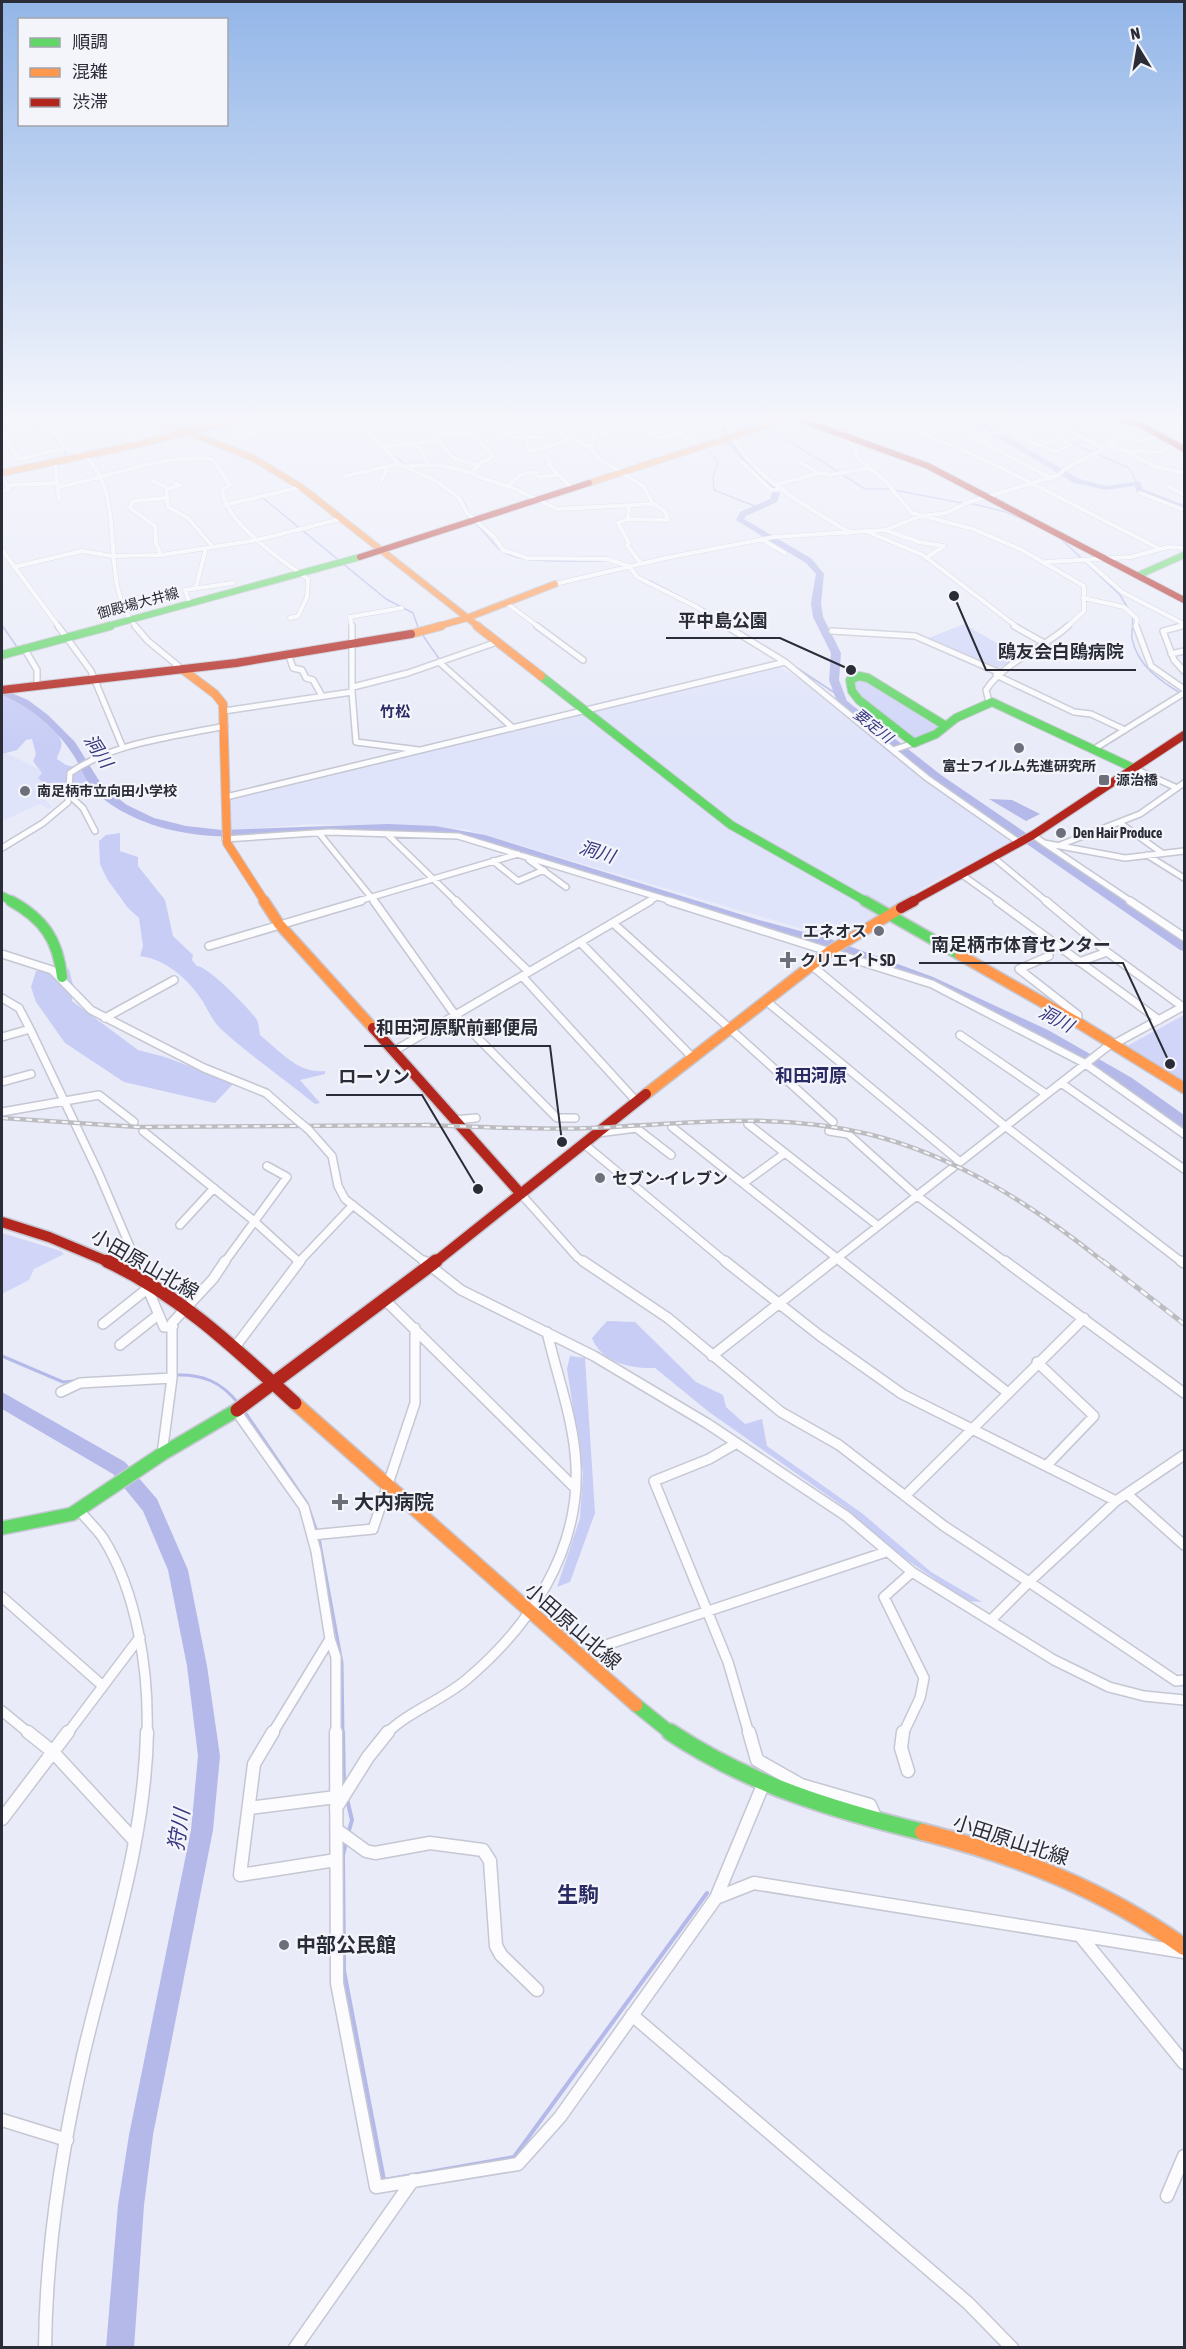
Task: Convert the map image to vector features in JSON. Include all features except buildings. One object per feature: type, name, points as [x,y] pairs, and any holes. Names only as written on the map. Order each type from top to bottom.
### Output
[{"type":"street","points":[[112,526],[112,556],[116,578],[130,620],[148,641],[221,699],[225,726],[225,835],[279,924],[578,1257],[668,1318],[781,1412],[839,1445],[944,1526],[1176,1681],[1185,1680]]},
{"type":"street","points":[[154,526],[156,543],[161,555]]},
{"type":"street","points":[[196,587],[209,547],[198,526]]},
{"type":"street","points":[[244,526],[284,563],[308,579],[307,597],[297,617],[290,618]]},
{"type":"street","points":[[14,567],[82,551],[112,556],[161,555],[257,540],[314,526]]},
{"type":"street","points":[[348,526],[731,825],[1077,1022],[1185,1088]]},
{"type":"street","name":"御殿場大井線","points":[[2,655],[303,575],[458,526]]},
{"type":"street","points":[[481,526],[494,537],[503,550],[520,557],[608,559],[630,567],[636,571],[637,577],[696,606],[784,663],[1020,843]]},
{"type":"street","points":[[618,526],[629,543],[627,545],[631,553],[641,564]]},
{"type":"street","points":[[838,526],[851,533]]},
{"type":"street","points":[[7,689],[182,669],[425,631],[467,618],[555,584],[641,564],[774,537],[868,532],[896,526]]},
{"type":"street","points":[[959,526],[973,529],[1045,562],[1082,584],[1084,611],[1046,644],[998,674],[986,690],[989,702]]},
{"type":"street","points":[[1045,526],[1185,600]]},
{"type":"street","points":[[1114,526],[1160,549]]},
{"type":"street","points":[[885,530],[919,542],[944,546],[926,558]]},
{"type":"street","points":[[868,532],[926,558],[1003,619],[1046,644]]},
{"type":"street","points":[[763,539],[785,553]]},
{"type":"street","points":[[1045,562],[1131,557],[1160,549],[1178,546],[1185,548]]},
{"type":"street","points":[[2,550],[96,679],[123,748]]},
{"type":"street","points":[[1139,576],[1185,555]]},
{"type":"street","points":[[1087,561],[1122,592],[1169,614],[1185,625]]},
{"type":"street","points":[[190,604],[185,590],[233,583]]},
{"type":"street","points":[[1083,598],[1132,611],[1137,619],[1136,630],[1147,660],[1156,672],[1184,693],[1094,749]]},
{"type":"street","points":[[505,602],[583,660]]},
{"type":"street","points":[[402,608],[350,617],[356,742],[421,750]]},
{"type":"street","points":[[1185,625],[1163,631],[1171,654],[1185,671]]},
{"type":"street","points":[[832,631],[915,636],[1074,712],[1091,714],[1125,730]]},
{"type":"street","points":[[224,711],[353,689],[388,680],[497,642]]},
{"type":"street","points":[[24,648],[37,670],[37,686]]},
{"type":"street","points":[[1171,654],[1185,651]]},
{"type":"street","points":[[288,653],[293,668],[302,670],[306,678],[313,680],[322,696]]},
{"type":"street","points":[[439,662],[513,728]]},
{"type":"street","points":[[226,797],[784,663]]},
{"type":"street","points":[[909,744],[859,700],[850,687],[851,678],[859,676],[868,678],[947,726]]},
{"type":"street","points":[[1173,683],[1185,676]]},
{"type":"street","points":[[894,749],[936,734],[956,718],[989,702],[1177,788]]},
{"type":"street","points":[[2,848],[51,817],[68,801],[70,773],[90,759],[123,748],[225,726]]},
{"type":"street","points":[[2,1528],[72,1514],[162,1454],[236,1411],[386,1301],[727,1029],[830,951],[888,915],[1034,835],[1185,735]]},
{"type":"street","points":[[1059,846],[1140,814],[1185,783]]},
{"type":"street","points":[[70,796],[83,808],[95,831]]},
{"type":"street","points":[[1119,823],[1162,853]]},
{"type":"street","points":[[225,835],[319,832],[458,836],[657,897],[932,984],[1087,1060],[1185,1134]]},
{"type":"street","points":[[319,832],[371,897],[455,1015],[557,1118],[575,1118]]},
{"type":"street","points":[[387,834],[435,879],[526,974],[637,1102]]},
{"type":"street","points":[[1034,835],[1185,937]]},
{"type":"street","points":[[1044,843],[1125,858],[1185,851]]},
{"type":"street","points":[[209,946],[520,855],[566,887]]},
{"type":"street","points":[[1147,855],[1185,878]]},
{"type":"street","points":[[712,1356],[1087,1060],[1113,1043],[1184,1007],[1107,952],[993,857]]},
{"type":"street","points":[[494,861],[518,881],[544,870]]},
{"type":"street","points":[[961,874],[1159,1020]]},
{"type":"street","points":[[2,896],[49,926],[62,961],[62,977],[66,986],[78,999],[105,1018],[204,1068],[266,1093],[309,1130],[329,1151],[340,1194],[462,1290],[625,1373],[837,1510],[912,1572],[1054,1659],[1109,1687],[1144,1696],[1185,1700]]},
{"type":"street","points":[[394,1051],[657,897]]},
{"type":"street","points":[[612,923],[727,1029],[833,1122]]},
{"type":"street","points":[[580,942],[693,1058]]},
{"type":"street","points":[[1079,962],[1107,952]]},
{"type":"street","points":[[2,954],[52,970],[62,977]]},
{"type":"street","points":[[1049,956],[1019,969],[1078,1015],[1077,1022]]},
{"type":"street","points":[[811,965],[1005,1126],[1185,1263]]},
{"type":"street","points":[[105,1018],[174,980]]},
{"type":"street","points":[[2,998],[19,1008],[30,1029],[99,1174],[140,1267],[144,1284],[158,1315],[164,1327],[173,1326]]},
{"type":"street","points":[[765,1000],[959,1161]]},
{"type":"street","points":[[2,1036],[30,1029]]},
{"type":"street","points":[[960,1035],[1046,1094]]},
{"type":"street","points":[[2,1082],[31,1074]]},
{"type":"street","points":[[1060,1083],[1185,1169]]},
{"type":"street","points":[[2,1112],[99,1095],[134,1122]]},
{"type":"street","points":[[454,1120],[476,1118]]},
{"type":"street","points":[[748,1124],[877,1225]]},
{"type":"street","points":[[672,1127],[1008,1393]]},
{"type":"street","points":[[598,1133],[636,1128],[672,1155]]},
{"type":"street","points":[[143,1131],[253,1220],[298,1261]]},
{"type":"street","points":[[829,1131],[848,1134],[916,1195],[1185,1393]]},
{"type":"street","points":[[584,1144],[777,1304],[902,1394],[1116,1501]]},
{"type":"street","points":[[744,1183],[785,1153]]},
{"type":"street","points":[[162,1454],[172,1378],[172,1323],[213,1280],[253,1220],[287,1177],[267,1166]]},
{"type":"street","points":[[180,1225],[214,1188]]},
{"type":"street","points":[[235,1347],[298,1261],[331,1224],[353,1205]]},
{"type":"street","name":"小田原山北線","points":[[2,1222],[74,1244],[187,1307],[235,1347],[531,1614],[661,1727],[706,1756],[763,1785],[876,1819],[1000,1852],[1055,1871],[1103,1894],[1185,1947]]},
{"type":"street","points":[[103,1324],[144,1284]]},
{"type":"street","points":[[386,1301],[576,1489]]},
{"type":"street","points":[[120,1345],[158,1315]]},
{"type":"street","points":[[905,1496],[1037,1362],[1084,1318]]},
{"type":"street","points":[[312,1535],[373,1529],[415,1403],[415,1328]]},
{"type":"street","points":[[336,1803],[373,1749],[390,1730],[463,1683],[531,1614],[550,1583],[567,1539],[576,1489],[574,1451],[546,1332]]},
{"type":"street","points":[[1037,1362],[1094,1416],[1047,1465]]},
{"type":"street","points":[[61,1392],[67,1387],[80,1383],[172,1378]]},
{"type":"street","points":[[236,1411],[304,1507],[312,1535],[330,1639],[336,1657],[338,1991],[376,2187],[518,2164],[560,2116],[716,1898],[763,1785]]},
{"type":"street","points":[[735,1444],[709,1459],[654,1481],[728,1662],[757,1760],[801,1785],[870,1805],[876,1819]]},
{"type":"street","points":[[992,1620],[1067,1544],[1116,1501],[1185,1455]]},
{"type":"street","points":[[1127,1494],[1185,1545]]},
{"type":"street","points":[[45,2348],[48,2269],[67,2140],[83,2057],[135,1841],[145,1777],[147,1735],[147,1675],[140,1636],[117,1566],[102,1535],[79,1510]]},
{"type":"street","points":[[594,1649],[886,1552]]},
{"type":"street","points":[[908,1771],[900,1748],[901,1737],[924,1692],[924,1678],[884,1597],[912,1572]]},
{"type":"street","points":[[2,1597],[103,1686]]},
{"type":"street","points":[[2,1819],[140,1636]]},
{"type":"street","points":[[330,1639],[257,1756],[240,1875],[336,1860]]},
{"type":"street","points":[[2,1711],[53,1752],[135,1841]]},
{"type":"street","points":[[249,1808],[336,1803]]},
{"type":"street","points":[[337,1830],[366,1851],[375,1853],[430,1843],[483,1850],[489,1861],[496,1946],[501,1955],[537,1990]]},
{"type":"street","points":[[1000,1839],[1000,1852]]},
{"type":"street","points":[[716,1898],[754,1883],[1083,1938],[1185,1952]]},
{"type":"street","points":[[1083,1938],[1185,2063]]},
{"type":"street","points":[[632,2015],[968,2303],[1012,2348]]},
{"type":"street","points":[[2,2120],[67,2140]]},
{"type":"street","points":[[1167,2196],[1185,2156]]},
{"type":"street","points":[[295,2348],[413,2180]]},
{"type":"shaded area","points":[[964,624],[1021,657],[995,669],[929,638]]},
{"type":"shaded area","points":[[779,666],[817,690],[826,701],[929,782],[1014,842],[944,876],[837,939],[465,829],[306,824],[231,831],[231,799],[233,797]]},
{"type":"shaded area","points":[[862,679],[941,724],[940,729],[913,738],[862,699],[855,691],[854,682]]},
{"type":"shaded area","points":[[2,695],[26,707],[52,727],[61,741],[57,759],[66,765],[84,769],[89,780],[66,791],[60,797],[50,798],[42,795],[46,785],[38,778],[42,773],[33,761],[36,754],[32,739],[26,740],[17,750],[2,754]]},
{"type":"shaded area","name":"南足柄市立向田小学校","points":[[2,751],[41,770],[51,784],[44,798],[52,807],[48,809],[40,804],[2,821]]},
{"type":"shaded area","points":[[989,799],[1012,800],[1040,814],[1026,821]]},
{"type":"shaded area","points":[[120,833],[120,851],[138,857],[138,866],[165,900],[173,936],[193,955],[192,960],[197,966],[210,973],[244,1005],[256,1019],[260,1035],[282,1054],[306,1069],[325,1071],[325,1074],[300,1080],[320,1103],[315,1104],[222,1030],[194,989],[174,970],[158,961],[140,956],[143,946],[139,918],[128,908],[107,879],[100,864],[99,841],[106,835]]},
{"type":"shaded area","points":[[57,965],[69,969],[73,985],[72,1001],[138,1050],[165,1057],[234,1083],[215,1103],[124,1082],[65,1043],[36,1002],[31,987],[36,971]]},
{"type":"shaded area","points":[[1184,1015],[1184,1082],[1127,1046]]},
{"type":"shaded area","points":[[2,1233],[61,1251],[64,1254],[34,1269],[29,1280],[2,1294]]},
{"type":"shaded area","points":[[607,1321],[635,1322],[696,1382],[723,1395],[726,1407],[745,1424],[762,1419],[767,1446],[863,1514],[931,1572],[982,1602],[967,1601],[897,1553],[844,1507],[709,1412],[655,1368],[627,1365],[602,1353],[592,1338]]},
{"type":"shaded area","points":[[570,1356],[585,1358],[595,1513],[570,1582],[557,1587],[580,1518],[583,1473],[567,1369]]},
{"type":"waterway","points":[[297,526],[386,599],[413,613],[419,630],[440,660]]},
{"type":"waterway","points":[[477,526],[497,547],[517,557],[546,561],[601,561]]},
{"type":"waterway","name":"要定川","points":[[749,526],[809,561],[820,574],[816,603],[818,617],[836,653],[834,680],[842,702],[937,777],[1184,947]]},
{"type":"waterway","points":[[1059,537],[1120,595],[1129,610]]},
{"type":"waterway","points":[[650,581],[704,609],[752,639]]},
{"type":"waterway","points":[[1132,615],[1132,639],[1139,657],[1151,672],[1182,694]]},
{"type":"waterway","points":[[2,625],[17,647]]},
{"type":"waterway","points":[[797,668],[838,695]]},
{"type":"waterway","name":"洞川","points":[[2,692],[24,702],[45,717],[71,744],[93,781],[104,794],[123,807],[150,820],[186,829],[222,833],[412,828],[481,837],[755,923],[826,942],[928,980],[1043,1033],[1127,1082],[1184,1122]]},
{"type":"waterway","points":[[2,1356],[63,1382],[74,1381]]},
{"type":"waterway","points":[[176,1375],[195,1376],[211,1381],[225,1390],[238,1403]]},
{"type":"waterway","name":"狩川","points":[[2,1400],[119,1468],[150,1505],[178,1570],[197,1666],[209,1756],[202,1830],[141,2135],[131,2205],[120,2348]]},
{"type":"waterway","points":[[245,1412],[307,1503],[317,1532]]},
{"type":"waterway","points":[[319,1538],[342,1663],[343,1734]]},
{"type":"waterway","points":[[343,1732],[344,1785]]},
{"type":"waterway","points":[[347,1799],[352,1820],[348,1834]]},
{"type":"waterway","points":[[346,1843],[343,1855],[344,1971],[384,2180],[514,2157],[707,1893]]},
{"type":"railway","points":[[2,1118],[138,1127],[425,1125]]},
{"type":"railway","points":[[425,1125],[571,1129],[696,1122],[764,1121],[833,1127],[868,1134],[933,1155],[993,1185],[1051,1222],[1105,1263]]},
{"type":"railway","points":[[425,1125],[432,1125]]},
{"type":"railway","points":[[1103,1261],[1184,1324]]},
{"type":"traffic: fast","points":[[1139,575],[1184,555]]},
{"type":"traffic: fast","points":[[2,655],[360,557]]},
{"type":"traffic: fast","points":[[541,676],[731,825],[960,955]]},
{"type":"traffic: fast","points":[[947,726],[868,678],[859,676],[850,680],[852,691],[859,700],[914,743],[936,734],[956,718],[992,702],[1133,768]]},
{"type":"traffic: fast","points":[[2,896],[38,918],[46,927],[57,947],[62,977]]},
{"type":"traffic: fast","points":[[2,1528],[72,1514],[162,1454],[237,1410]]},
{"type":"traffic: fast","points":[[636,1705],[668,1731],[702,1753],[771,1787],[845,1812],[923,1832]]},
{"type":"traffic: slow","points":[[350,526],[541,676]]},
{"type":"traffic: slow","points":[[411,634],[467,618],[555,584]]},
{"type":"traffic: slow","points":[[182,669],[215,694],[223,704],[227,843],[279,924],[373,1028]]},
{"type":"traffic: slow","points":[[646,1094],[830,951],[901,908]]},
{"type":"traffic: slow","points":[[960,955],[1077,1022],[1184,1088]]},
{"type":"traffic: slow","points":[[295,1403],[636,1705]]},
{"type":"traffic: slow","points":[[923,1832],[993,1851],[1092,1890],[1154,1926],[1184,1947]]},
{"type":"traffic: jam","points":[[360,557],[457,526]]},
{"type":"traffic: jam","points":[[1042,526],[1184,600]]},
{"type":"traffic: jam","points":[[2,690],[236,663],[411,634]]},
{"type":"traffic: jam","points":[[901,908],[1033,835],[1184,735]]},
{"type":"traffic: jam","points":[[373,1028],[521,1194]]},
{"type":"traffic: jam","points":[[237,1410],[386,1301],[646,1094]]},
{"type":"traffic: jam","points":[[2,1222],[74,1246],[124,1269],[169,1294],[215,1331],[295,1403]]},
{"type":"place","name":"鴎友会白鴎病院","points":[[954,596]]},
{"type":"place","name":"平中島公園","points":[[851,670]]},
{"type":"place","name":"富士フイルム先進研究所","points":[[1019,748]]},
{"type":"place","name":"源治橋","points":[[1104,780]]},
{"type":"place","name":"南足柄市立向田小学校","points":[[25,791]]},
{"type":"place","name":"Den Hair Produce","points":[[1061,833]]},
{"type":"place","name":"エネオス","points":[[879,931]]},
{"type":"place","name":"クリエイトSD","points":[[788,960]]},
{"type":"place","name":"南足柄市体育センター","points":[[1170,1064]]},
{"type":"place","name":"和田河原駅前郵便局","points":[[562,1142]]},
{"type":"place","name":"セブン-イレブン","points":[[600,1178]]},
{"type":"place","name":"ローソン","points":[[478,1189]]},
{"type":"place","name":"大内病院","points":[[340,1502]]},
{"type":"place","name":"中部公民館","points":[[284,1945]]},
{"type":"district","name":"竹松","points":[[395,712]]},
{"type":"district","name":"和田河原","points":[[811,1076]]},
{"type":"district","name":"生駒","points":[[578,1895]]}]
